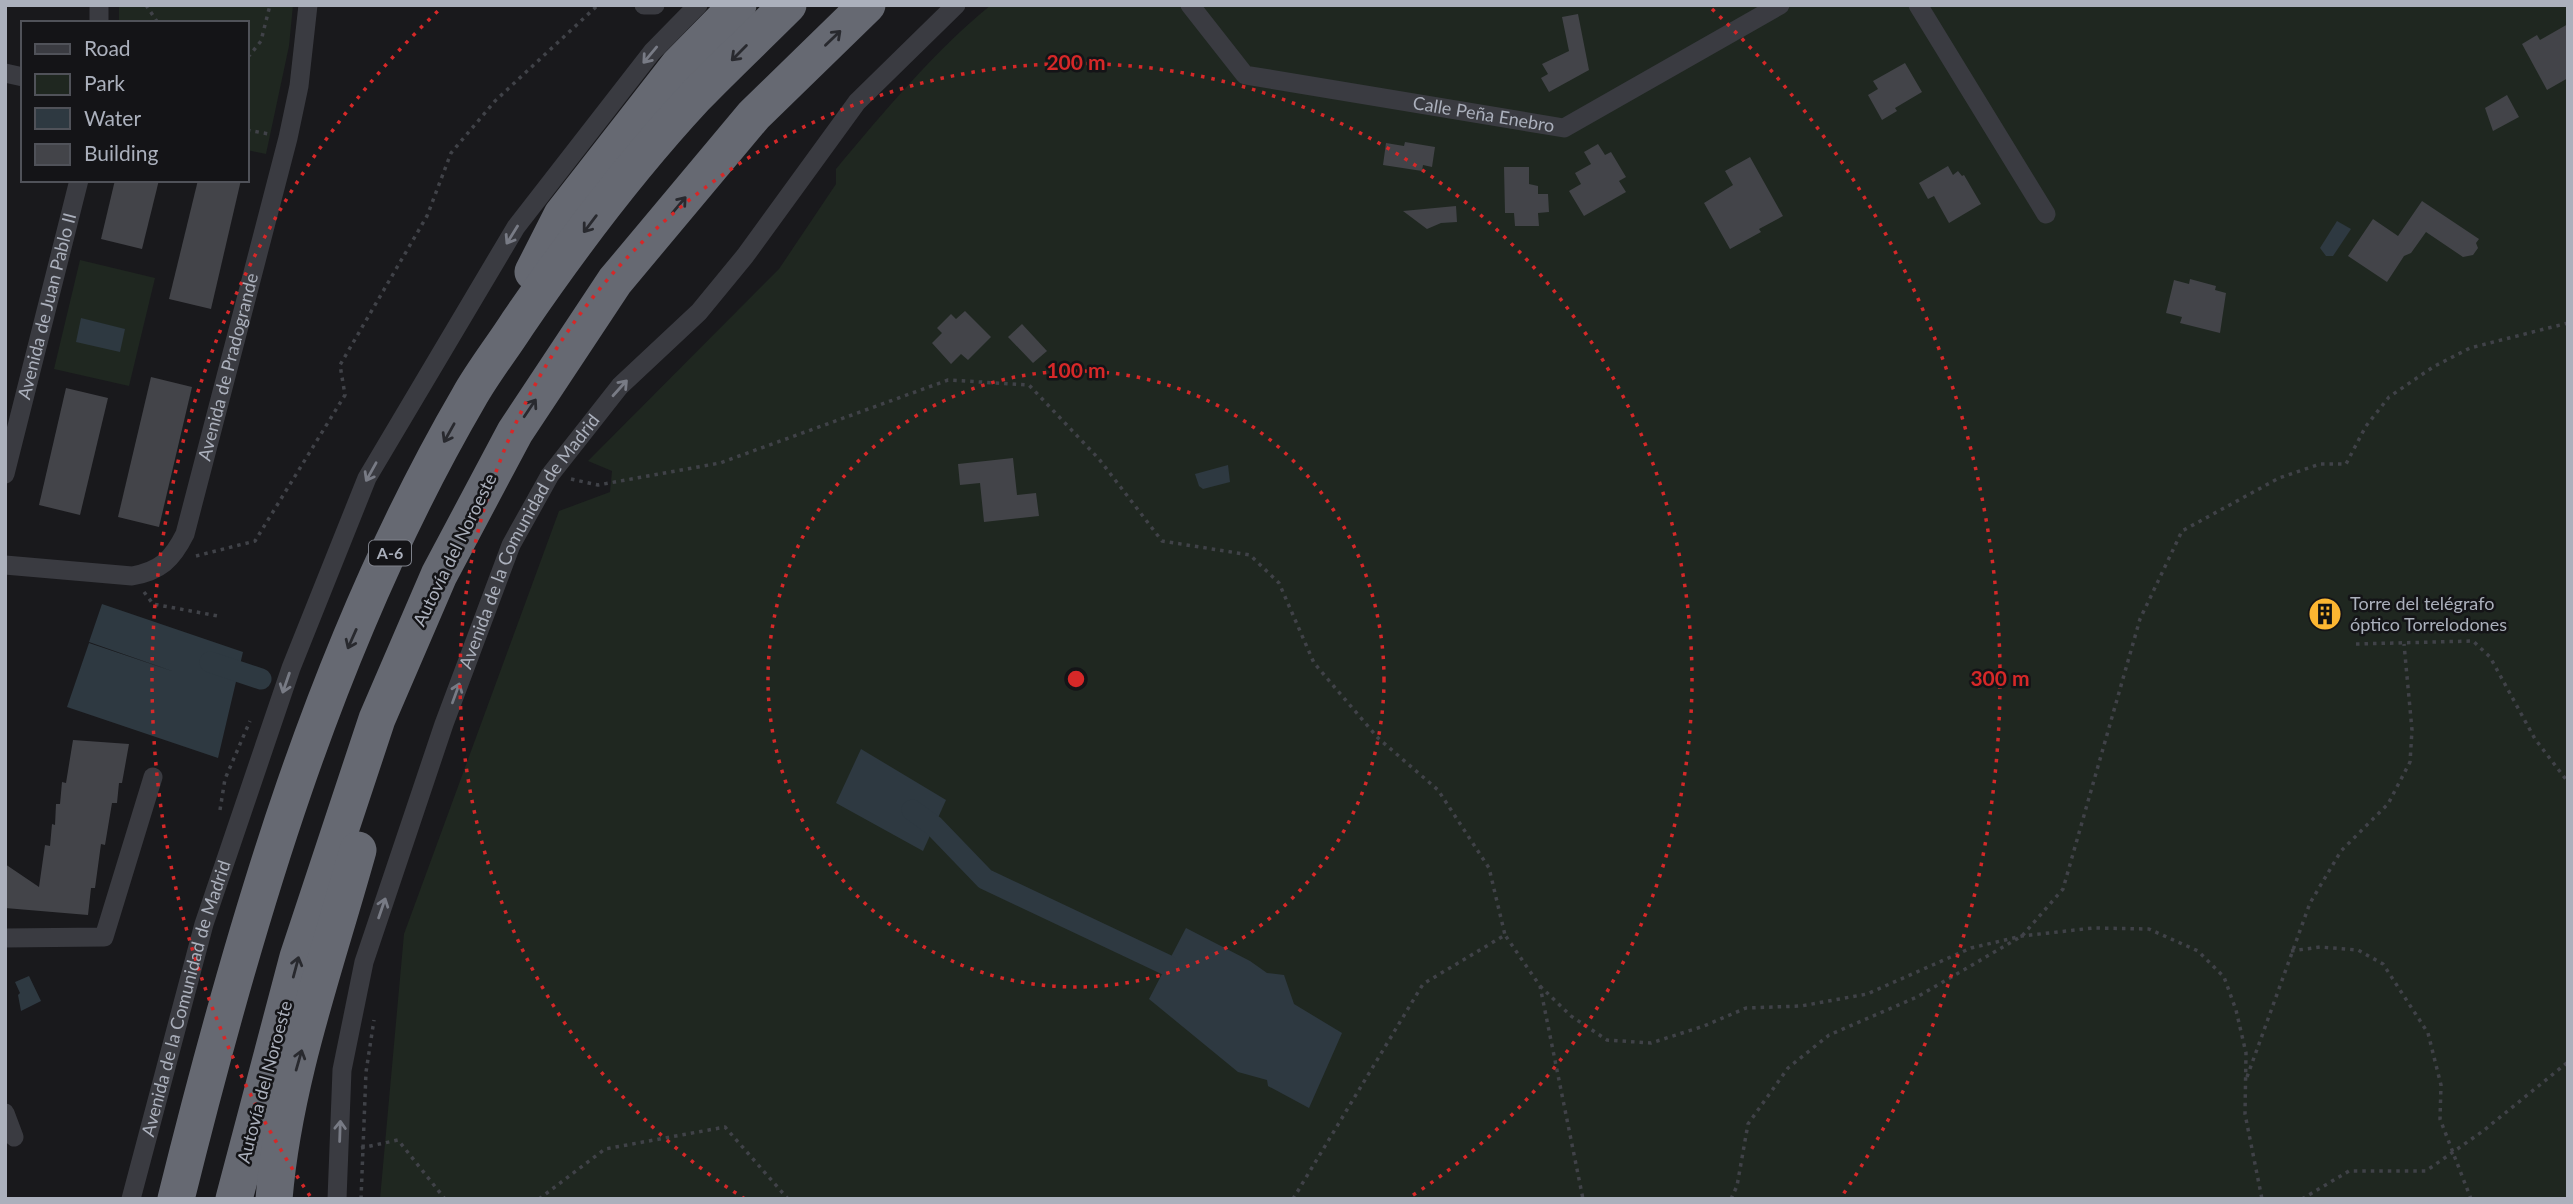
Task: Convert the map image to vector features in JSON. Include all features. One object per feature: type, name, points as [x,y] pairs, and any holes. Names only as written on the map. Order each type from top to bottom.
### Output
[{"type":"highway","points":[[470,394],[562,215],[679,65],[738,5]]},
{"type":"highway","name":"A-6","points":[[176,1199],[247,936],[325,701],[415,494],[470,394],[540,291],[615,190],[695,98],[788,5]]},
{"type":"highway","name":"Autovía del Noroeste","points":[[234,1199],[298,957],[377,719],[439,575],[515,432],[615,281],[754,115],[867,5]]},
{"type":"highway","points":[[274,1199],[283,1127],[292,1084],[439,575]]},
{"type":"street","name":"Avenida de Pradogrande","points":[[164,564],[177,551],[185,534],[288,138],[299,86],[308,5]]},
{"type":"street","points":[[644,5],[655,5]]},
{"type":"street","name":"Avenida de la Comunidad de Madrid","points":[[131,1199],[204,924],[291,668],[367,478],[516,227],[652,52],[698,5]]},
{"type":"street","name":"Avenida de la Comunidad de Madrid","points":[[337,1199],[342,1070],[364,962],[444,724],[511,545],[550,475],[620,386],[699,312],[745,256],[857,102],[956,5]]},
{"type":"street","name":"Calle Peña Enebro","points":[[1190,5],[1245,75],[1564,128],[1780,5]]},
{"type":"street","points":[[1918,5],[2046,214]]},
{"type":"street","name":"Avenida de Juan Pablo II","points":[[5,474],[78,182]]},
{"type":"street","points":[[5,565],[132,576],[149,573],[164,564]]},
{"type":"street","points":[[5,938],[104,937],[153,777]]},
{"type":"street","points":[[5,1113],[14,1138]]},
{"type":"path","points":[[146,5],[157,21]]},
{"type":"path","points":[[248,55],[261,41],[270,5]]},
{"type":"path","points":[[164,564],[255,541],[345,395],[340,366],[427,216],[452,153],[495,101],[598,5]]},
{"type":"path","points":[[1731,1199],[1737,1186],[1748,1124],[1788,1068],[1829,1035],[1917,997],[2022,936],[2063,889],[2140,619],[2182,531],[2279,478],[2320,464],[2346,464],[2366,426],[2389,397],[2432,367],[2470,348],[2568,323]]},
{"type":"path","points":[[550,475],[598,485],[720,463],[948,380],[1029,385],[1099,459],[1162,541],[1250,555],[1279,583],[1314,663],[1378,738],[1438,790],[1489,868],[1506,935],[1540,986],[1571,1016],[1607,1041],[1651,1043],[1704,1026],[1746,1008],[1801,1006],[1867,994],[1971,948],[2022,936],[2093,928],[2149,929],[2199,951],[2224,977],[2236,1010],[2246,1053],[2245,1114],[2262,1199]]},
{"type":"path","points":[[132,576],[153,604],[218,616]]},
{"type":"path","points":[[2356,644],[2404,645],[2473,641],[2490,657],[2535,739],[2568,782]]},
{"type":"path","points":[[2246,1080],[2310,903],[2341,851],[2388,804],[2410,762],[2412,730],[2404,645]]},
{"type":"path","points":[[1293,1199],[1423,984],[1506,935]]},
{"type":"path","points":[[2291,951],[2320,947],[2358,950],[2384,964],[2428,1033],[2441,1085],[2440,1119],[2471,1199]]},
{"type":"path","points":[[1540,986],[1583,1199]]},
{"type":"path","points":[[362,1199],[366,1072],[374,1020]]},
{"type":"path","points":[[2302,1199],[2349,1171],[2426,1171],[2483,1131],[2568,1062]]},
{"type":"path","points":[[539,1199],[605,1149],[724,1127],[788,1199]]},
{"type":"path","points":[[339,1153],[398,1140],[445,1199]]},
{"type":"green space","points":[[119,5],[293,5],[289,46],[266,154],[248,150],[248,21],[119,21]]},
{"type":"green space","points":[[991,5],[2568,5],[2568,1199],[380,1199],[404,934],[559,511],[610,492],[612,471],[588,461],[779,269],[836,184],[836,169],[930,62]]},
{"type":"green space","points":[[80,260],[155,278],[129,386],[54,369]]},
{"type":"water","points":[[2337,221],[2351,229],[2333,256],[2326,256],[2320,248]]},
{"type":"water","points":[[81,318],[125,329],[120,352],[76,342]]},
{"type":"water","points":[[1228,465],[1230,482],[1203,489],[1199,486],[1195,474]]},
{"type":"water","points":[[102,604],[243,652],[218,758],[67,707],[89,643],[175,672],[89,642]]},
{"type":"water","points":[[861,749],[946,800],[923,851],[836,803]]},
{"type":"water","points":[[1186,928],[1250,961],[1267,973],[1284,975],[1294,1004],[1342,1033],[1309,1108],[1268,1086],[1267,1080],[1238,1072],[1149,999]]},
{"type":"water","points":[[29,976],[41,1001],[21,1011],[18,995],[20,993],[15,982]]},
{"type":"building","points":[[1578,14],[1589,70],[1549,92],[1541,78],[1548,74],[1542,64],[1569,51],[1562,17]]},
{"type":"building","points":[[2568,24],[2568,78],[2547,90],[2522,44],[2537,35],[2540,40]]},
{"type":"building","points":[[1905,63],[1922,92],[1895,108],[1897,111],[1882,120],[1868,95],[1878,89],[1873,81]]},
{"type":"building","points":[[2507,95],[2519,117],[2493,131],[2485,108]]},
{"type":"building","points":[[1405,142],[1435,147],[1432,167],[1423,165],[1422,171],[1383,165],[1386,143],[1404,146]]},
{"type":"building","points":[[1598,144],[1605,155],[1611,152],[1626,177],[1619,181],[1626,192],[1584,216],[1569,191],[1581,184],[1575,173],[1591,164],[1584,152]]},
{"type":"building","points":[[1750,157],[1783,216],[1730,249],[1704,203],[1733,185],[1725,171]]},
{"type":"building","points":[[1948,166],[1953,175],[1958,171],[1964,175],[1981,204],[1949,223],[1934,196],[1928,199],[1919,183]]},
{"type":"building","points":[[1504,167],[1529,167],[1529,184],[1538,186],[1538,194],[1548,194],[1549,212],[1538,213],[1539,226],[1515,226],[1514,213],[1505,213]]},
{"type":"building","points":[[115,182],[159,182],[142,249],[101,239]]},
{"type":"building","points":[[198,182],[241,182],[211,309],[169,299]]},
{"type":"building","points":[[2422,201],[2479,239],[2476,243],[2478,248],[2473,255],[2463,257],[2426,232],[2411,253],[2404,256],[2387,282],[2348,256],[2373,219],[2398,236]]},
{"type":"building","points":[[1456,206],[1457,222],[1441,223],[1427,229],[1403,211]]},
{"type":"building","points":[[2190,279],[2216,286],[2215,290],[2226,293],[2220,333],[2180,323],[2182,317],[2166,313],[2174,280],[2189,284]]},
{"type":"building","points":[[965,311],[991,337],[968,360],[961,354],[951,364],[932,343],[942,333],[937,328],[951,314],[956,319]]},
{"type":"building","points":[[1022,324],[1047,351],[1033,363],[1008,337]]},
{"type":"building","points":[[151,377],[192,387],[159,527],[118,517]]},
{"type":"building","points":[[66,388],[108,398],[80,515],[39,505]]},
{"type":"building","points":[[1013,458],[1017,495],[1036,493],[1039,516],[984,522],[980,483],[960,485],[958,464]]},
{"type":"building","name":"Torre del telégrafo óptico Torrelodones","points":[[2332,602],[2337,622],[2318,627],[2313,606]]},
{"type":"building","points":[[73,740],[129,744],[117,803],[112,803],[105,845],[101,844],[88,915],[5,908],[5,864],[39,887],[45,845],[50,846],[56,804],[60,804],[62,782],[66,783]]},
{"type":"waterway","points":[[210,662],[261,679]]},
{"type":"waterway","points":[[912,810],[934,826],[985,879],[1167,965]]},
{"type":"place","name":"Torre del telégrafo óptico Torrelodones","points":[[2325,614]]}]
